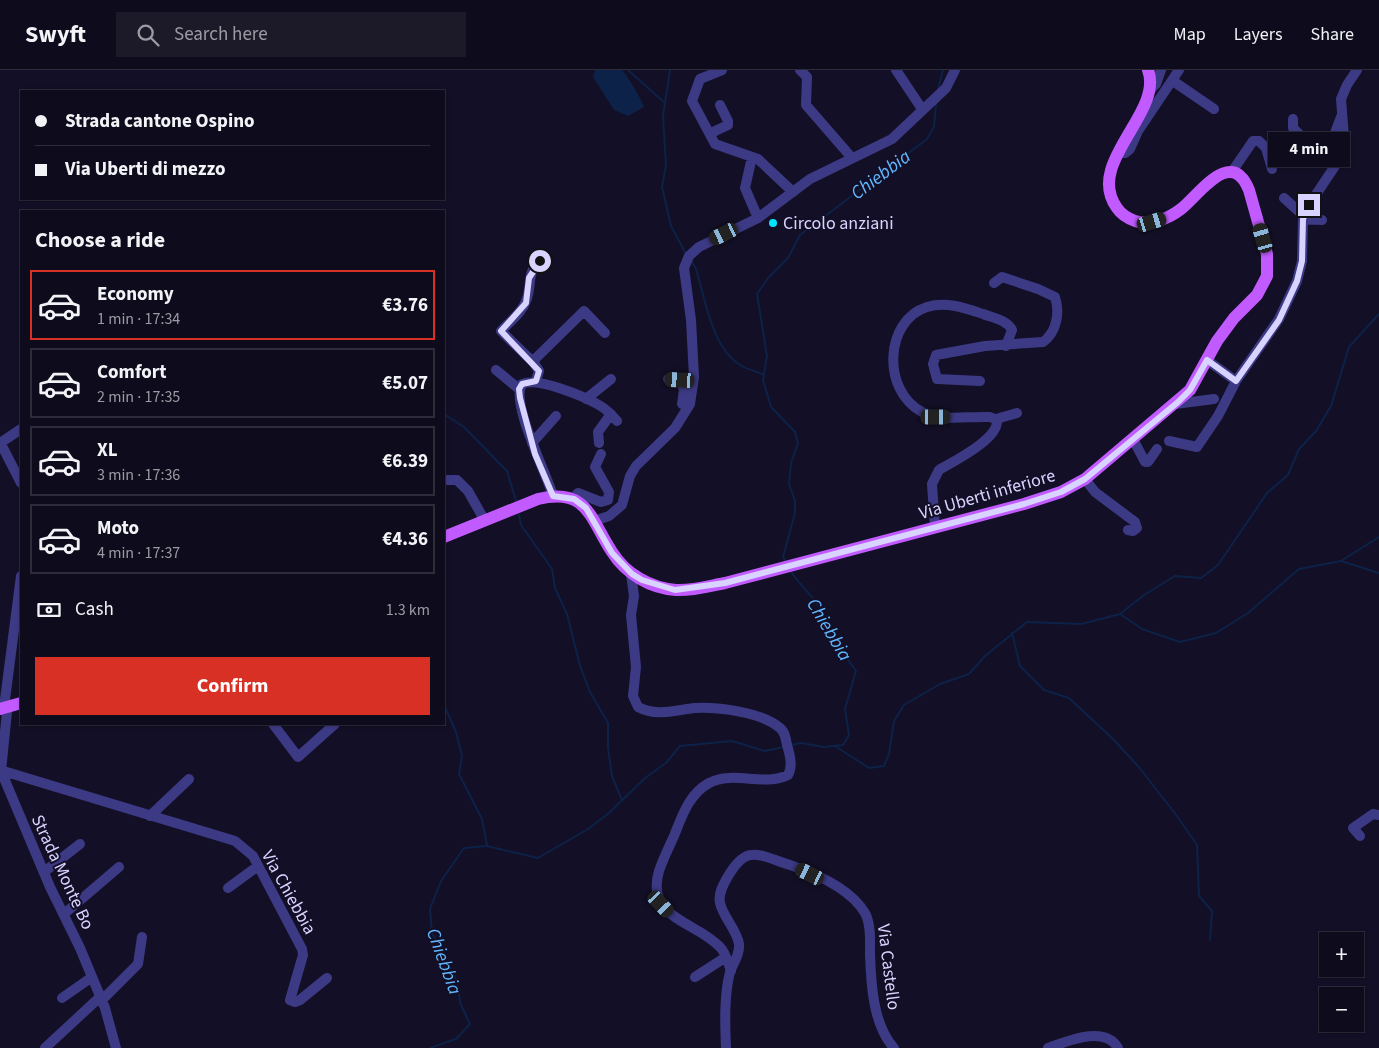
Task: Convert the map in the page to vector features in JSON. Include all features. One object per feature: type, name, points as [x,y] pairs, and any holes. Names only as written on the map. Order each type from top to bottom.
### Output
[{"type":"main road","points":[[1148,70],[1149,91],[1141,111],[1118,152],[1109,181],[1112,202],[1120,213],[1142,223],[1167,218],[1181,209],[1215,177],[1231,173]]},
{"type":"main road","name":"Via Uberti inferiore","points":[[574,499],[586,508],[612,553],[632,574],[651,584],[675,590],[725,583],[936,528],[1046,498],[1085,479],[1190,390],[1217,341],[1234,318],[1257,296],[1267,276],[1267,254],[1250,190],[1243,178],[1231,173]]},
{"type":"main road","points":[[445,537],[518,507],[553,496],[574,499]]},
{"type":"main road","points":[[2,708],[20,703]]},
{"type":"street","points":[[722,70],[700,78],[692,94],[692,101],[715,144],[752,157],[766,165],[793,192]]},
{"type":"street","points":[[800,70],[807,77],[806,104],[852,158]]},
{"type":"street","points":[[896,70],[922,109]]},
{"type":"street","points":[[594,521],[608,516],[622,505],[630,476],[636,466],[679,422],[690,404],[694,377],[691,320],[684,283],[686,262],[692,253],[699,247],[758,218],[810,179],[892,139],[953,78],[955,70]]},
{"type":"street","points":[[1149,91],[1156,84],[1161,70]]},
{"type":"street","points":[[1118,152],[1125,153],[1130,149],[1138,131],[1173,81],[1178,70]]},
{"type":"street","points":[[1169,441],[1197,447],[1218,416],[1236,381],[1279,320],[1297,281],[1302,261],[1304,217],[1341,157],[1344,147],[1343,94],[1358,70]]},
{"type":"street","points":[[1173,81],[1214,109]]},
{"type":"street","points":[[711,135],[728,125],[720,105]]},
{"type":"street","points":[[1293,119],[1293,128],[1309,144],[1322,152],[1330,146],[1343,115]]},
{"type":"street","points":[[1231,173],[1253,141],[1259,141],[1266,148],[1272,169]]},
{"type":"street","points":[[752,157],[745,183],[758,218]]},
{"type":"street","points":[[1284,198],[1304,217],[1322,220]]},
{"type":"street","points":[[536,381],[539,371],[534,363],[501,331],[526,303],[529,278],[535,265],[543,259]]},
{"type":"street","points":[[980,381],[937,380],[933,364],[936,355],[986,346],[1044,342],[1050,337],[1054,328],[1057,305],[1055,297],[1038,288],[1002,277],[994,282]]},
{"type":"street","points":[[1006,346],[1012,330],[1008,323],[964,308],[945,304],[926,307],[912,316],[903,326],[893,358],[893,373],[898,390],[907,401],[922,412],[936,417],[990,417],[996,419],[1017,413]]},
{"type":"street","points":[[534,363],[535,359],[552,340],[584,311],[605,333]]},
{"type":"street","points":[[1207,360],[1236,381]]},
{"type":"street","points":[[496,370],[519,389],[532,443],[553,496]]},
{"type":"street","points":[[586,399],[611,379]]},
{"type":"street","points":[[668,379],[680,380],[684,390],[684,398],[678,413],[679,422]]},
{"type":"street","points":[[519,389],[522,384],[536,381],[600,406],[614,417],[598,432],[599,443]]},
{"type":"street","points":[[1175,404],[1214,399]]},
{"type":"street","points":[[532,443],[556,416]]},
{"type":"street","points":[[936,528],[933,478],[939,470],[989,437],[997,427],[996,419]]},
{"type":"street","points":[[20,430],[1,448],[20,481]]},
{"type":"street","points":[[1133,439],[1145,462],[1148,462],[1157,449]]},
{"type":"street","points":[[574,499],[578,493],[601,502],[608,500],[609,492],[595,467],[600,454]]},
{"type":"street","points":[[1085,479],[1095,492],[1135,522],[1137,528],[1133,531],[1128,530]]},
{"type":"street","points":[[447,480],[457,480],[468,490],[485,521]]},
{"type":"street","points":[[632,574],[634,596],[631,615],[636,667],[633,696],[638,707],[656,713],[695,708],[741,712],[765,719],[780,727],[786,739],[790,771],[784,777],[772,780],[719,779],[700,789],[691,798],[659,871],[657,885],[661,904],[672,916],[709,937],[720,947],[732,971]]},
{"type":"street","name":"Strada Monte Bo","points":[[20,583],[2,708],[6,712],[1,771],[92,977],[116,1048]]},
{"type":"street","points":[[634,596],[651,584]]},
{"type":"street","points":[[275,725],[298,757],[334,725]]},
{"type":"street","name":"Via Chiebbia","points":[[1,771],[235,841],[253,856],[302,949],[303,955],[290,1000],[295,1002],[300,1000],[327,978]]},
{"type":"street","points":[[150,816],[189,779]]},
{"type":"street","points":[[1360,836],[1353,828],[1373,814],[1379,815]]},
{"type":"street","points":[[44,872],[80,844]]},
{"type":"street","name":"Via Castello","points":[[726,1048],[725,1024],[732,971],[738,956],[739,943],[719,900],[721,888],[736,862],[747,855],[761,854],[825,880],[856,900],[866,915],[870,934],[871,986],[881,1028],[894,1048]]},
{"type":"street","points":[[228,888],[258,866]]},
{"type":"street","points":[[64,914],[119,867]]},
{"type":"street","points":[[45,1048],[138,964],[142,937]]},
{"type":"street","points":[[695,976],[726,957]]},
{"type":"street","points":[[62,998],[92,977]]},
{"type":"street","points":[[1048,1048],[1073,1040],[1105,1036],[1115,1042],[1118,1048]]},
{"type":"water","points":[[595,70],[622,70],[644,107],[628,116],[614,110],[593,77]]},
{"type":"waterway","points":[[628,70],[665,103]]},
{"type":"waterway","points":[[670,70],[663,116],[666,165],[662,187],[671,226],[686,254]]},
{"type":"waterway","name":"Chiebbia","points":[[938,89],[943,70]]},
{"type":"waterway","name":"Chiebbia","points":[[786,562],[783,557],[795,513],[795,501],[789,484],[791,463],[798,443],[795,432],[771,407],[763,380],[767,356],[757,294],[768,278],[788,258],[800,235],[927,139],[934,127],[936,104]]},
{"type":"waterway","points":[[692,262],[696,269],[711,322],[723,348],[742,366],[764,375]]},
{"type":"waterway","points":[[835,746],[869,768],[884,766],[889,754],[894,721],[904,705],[940,684],[969,674],[985,656],[1027,622],[1081,624],[1120,614],[1144,595],[1175,576],[1201,578],[1218,565],[1267,493],[1288,475],[1299,449],[1316,431],[1331,406],[1349,347],[1379,314]]},
{"type":"waterway","points":[[445,415],[464,427],[507,471],[516,501]]},
{"type":"waterway","points":[[518,511],[521,525],[552,569],[555,588],[567,614],[580,666],[590,692],[608,723],[608,748],[612,776],[622,800]]},
{"type":"waterway","points":[[1120,614],[1142,629],[1180,642],[1216,633],[1248,613],[1299,569],[1341,561],[1379,537]]},
{"type":"waterway","points":[[1341,561],[1379,573]]},
{"type":"waterway","name":"Chiebbia","points":[[790,570],[818,605],[841,649],[856,671],[845,709],[849,735],[843,745],[824,747],[801,743],[791,745]]},
{"type":"waterway","points":[[1012,633],[1020,666],[1044,690],[1069,698],[1114,740],[1138,766],[1197,845],[1199,896],[1212,911],[1210,940]]},
{"type":"waterway","points":[[445,707],[456,732],[462,756],[459,774],[482,819],[487,845]]},
{"type":"waterway","name":"Chiebbia","points":[[430,1048],[456,1039],[470,1024],[461,1005],[455,977],[432,933],[430,909],[441,881],[464,848],[487,846],[538,858],[588,829],[609,813],[645,778],[666,763],[680,746],[732,741],[765,751],[784,747]]},
{"type":"place","name":"Circolo anziani","points":[[773,223]]},
{"type":"route","points":[[540,261],[535,265],[529,278],[526,303],[501,331],[534,363],[539,371],[536,381],[522,384],[519,389],[520,398],[535,454],[553,496],[574,499],[586,508],[612,553],[632,574],[662,588],[691,590],[725,583],[1046,498],[1085,479],[1178,402],[1190,390],[1207,360],[1236,381],[1279,320],[1297,281],[1302,261],[1303,219],[1309,205]]}]
